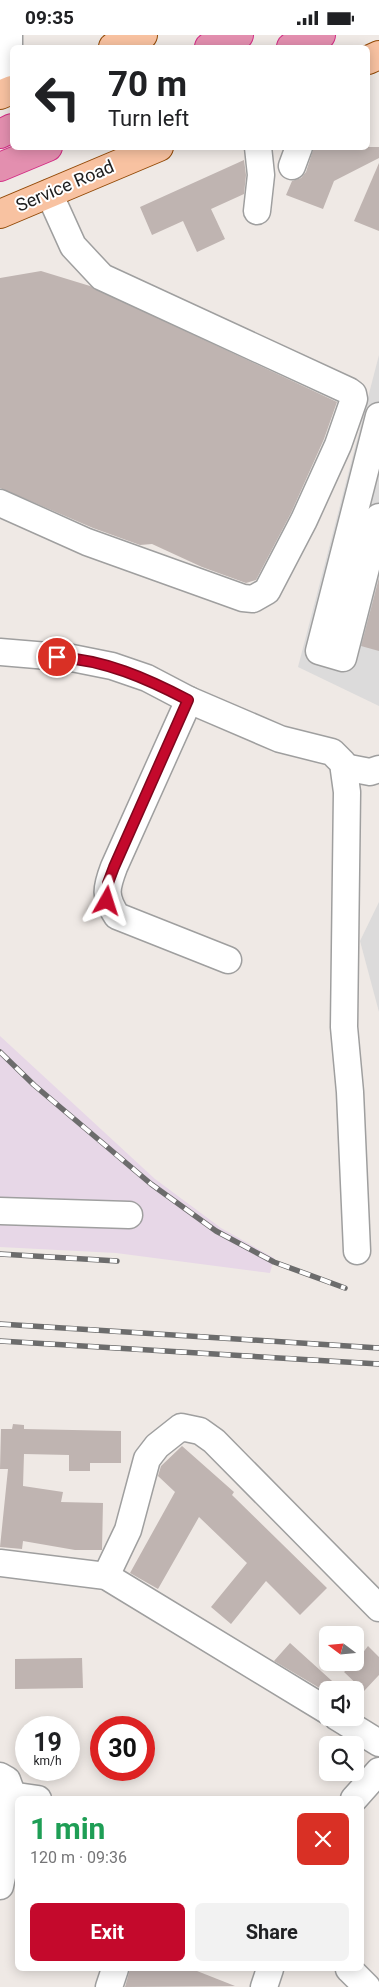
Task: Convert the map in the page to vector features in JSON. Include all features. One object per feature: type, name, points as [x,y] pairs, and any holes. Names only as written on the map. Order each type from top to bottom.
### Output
[{"type":"highway","points":[[214,45],[239,35]]},
{"type":"highway","points":[[296,45],[321,35]]},
{"type":"highway","points":[[0,167],[41,150]]},
{"type":"main road","points":[[118,45],[142,35]]},
{"type":"main road","name":"Service Road","points":[[0,214],[152,150]]},
{"type":"street","points":[[7,92],[9,35]]},
{"type":"street","points":[[257,211],[261,175],[258,150]]},
{"type":"street","points":[[0,503],[87,542],[243,599],[253,599],[267,591],[304,521],[338,445],[354,399],[353,394],[349,391],[102,277],[73,246],[49,193]]},
{"type":"street","points":[[379,416],[319,651],[343,659],[379,517]]},
{"type":"street","points":[[0,652],[72,658],[112,665],[147,678],[188,700],[280,739],[332,752],[343,763],[347,792],[344,1027],[350,1091],[357,1251]]},
{"type":"street","points":[[188,700],[114,867],[108,883],[107,901],[117,916],[228,960]]},
{"type":"street","points":[[344,767],[370,772],[379,769]]},
{"type":"street","points":[[0,1211],[129,1215]]},
{"type":"street","points":[[106,1575],[128,1530],[147,1459],[157,1446],[180,1427],[200,1431],[214,1441],[379,1607]]},
{"type":"street","points":[[0,1563],[106,1575],[319,1705]]},
{"type":"street","points":[[352,1726],[379,1743]]},
{"type":"street","points":[[0,1886],[12,1834],[12,1817],[4,1796]]},
{"type":"street","points":[[109,1987],[113,1971]]},
{"type":"street","points":[[264,1987],[269,1971]]},
{"type":"street","points":[[351,1971],[367,1987]]},
{"type":"shaded area","points":[[379,355],[379,706],[298,667]]},
{"type":"shaded area","points":[[379,902],[379,1012],[360,941]]},
{"type":"shaded area","points":[[0,1036],[155,1179],[221,1228],[274,1258],[270,1273],[116,1253],[0,1247]]},
{"type":"building","points":[[370,147],[379,147],[379,158],[334,181],[323,209],[286,195],[292,181],[301,178],[306,172],[313,150],[370,150]]},
{"type":"building","points":[[244,160],[246,175],[244,194],[211,209],[225,239],[197,252],[183,221],[152,235],[140,207]]},
{"type":"building","points":[[379,163],[379,231],[354,221]]},
{"type":"building","points":[[41,271],[90,286],[337,402],[324,439],[291,513],[256,580],[246,583],[202,567],[152,544],[140,545],[93,528],[0,488],[0,278]]},
{"type":"building","points":[[379,578],[379,651],[361,646]]},
{"type":"building","points":[[13,1424],[24,1425],[24,1429],[121,1431],[121,1463],[90,1463],[90,1471],[69,1471],[69,1455],[24,1454],[23,1486],[63,1492],[61,1502],[103,1503],[102,1550],[75,1550],[23,1541],[22,1549],[0,1547],[8,1469],[0,1469],[1,1429],[12,1429]]},
{"type":"building","points":[[182,1446],[234,1492],[232,1495],[327,1588],[300,1615],[266,1581],[231,1624],[211,1607],[247,1563],[199,1517],[158,1589],[130,1573],[175,1492],[158,1476],[161,1466]]},
{"type":"building","points":[[290,1643],[332,1681],[319,1681],[319,1688],[274,1661]]},
{"type":"building","points":[[368,1646],[379,1657],[379,1675],[364,1691],[364,1681],[353,1681],[344,1672],[364,1671],[364,1651]]},
{"type":"building","points":[[82,1658],[83,1688],[15,1689],[15,1659]]},
{"type":"building","points":[[129,1971],[197,1971],[235,1986],[125,1987]]},
{"type":"railway","points":[[0,1052],[34,1085],[151,1184],[216,1231],[274,1262],[345,1288]]},
{"type":"railway","points":[[0,1254],[117,1261]]},
{"type":"railway","points":[[0,1324],[379,1348]]},
{"type":"railway","points":[[0,1341],[379,1364]]},
{"type":"route","points":[[57,657],[112,665],[147,678],[188,700],[114,867],[108,883],[107,901]]}]
